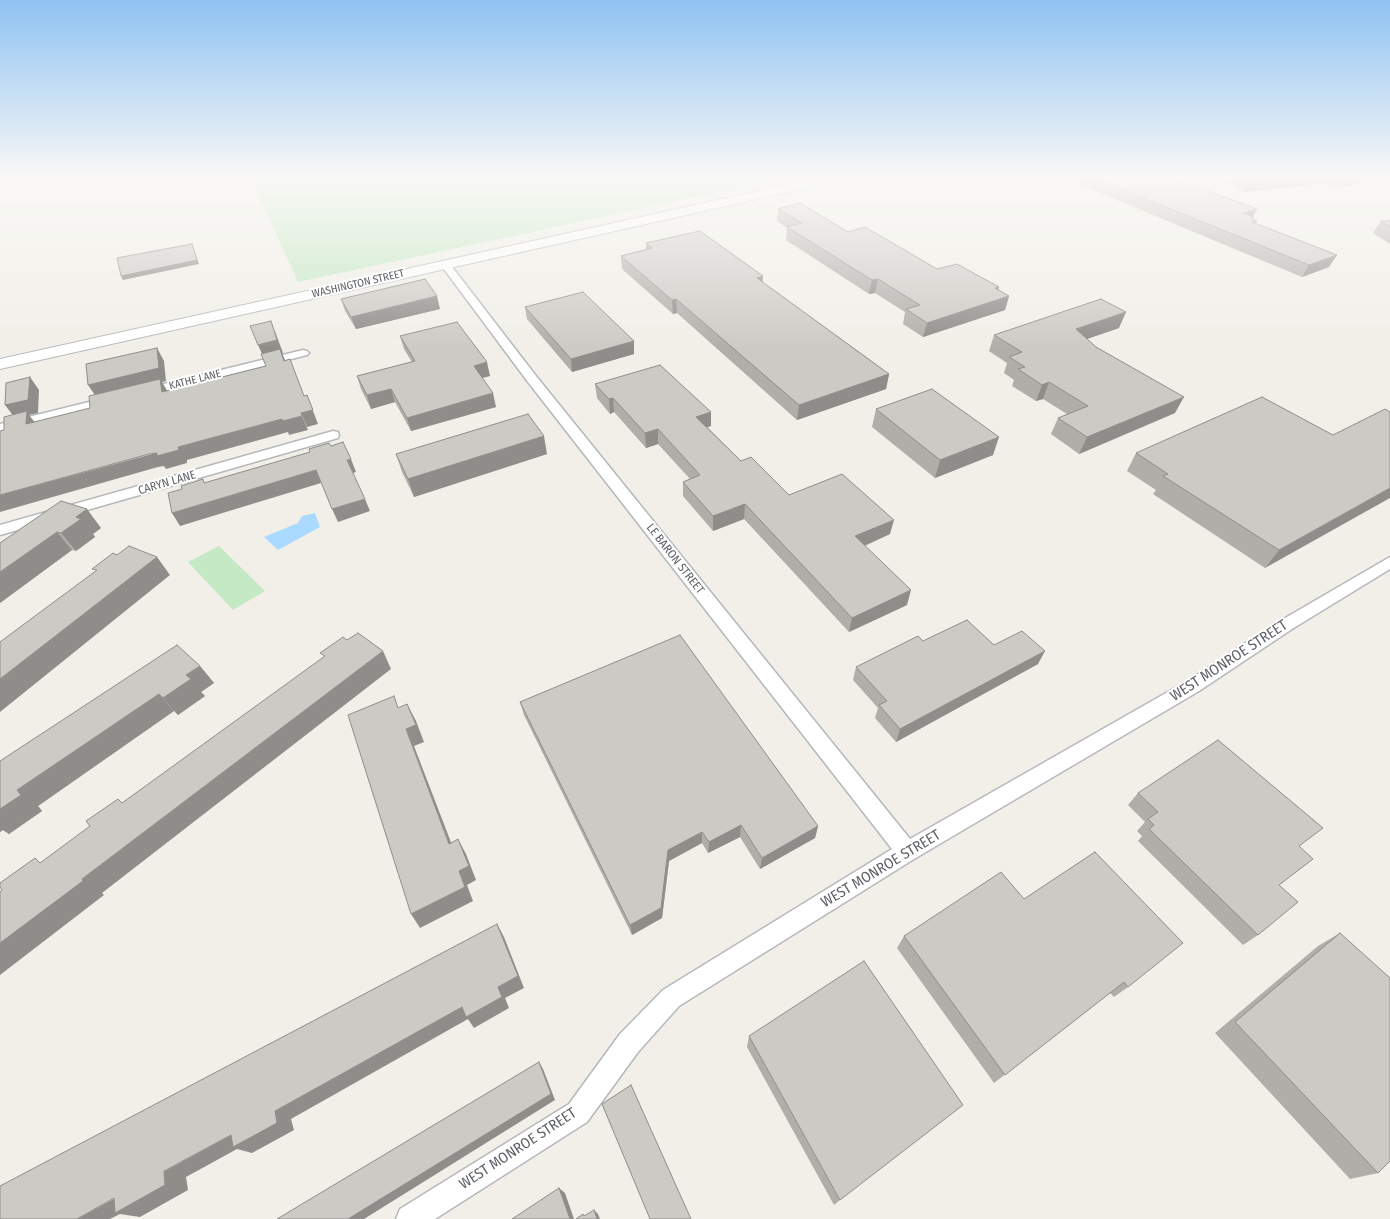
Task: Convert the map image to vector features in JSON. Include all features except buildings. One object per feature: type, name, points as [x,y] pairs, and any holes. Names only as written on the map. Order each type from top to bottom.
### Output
[{"type":"main road","name":"WASHINGTON STREET","points":[[0,364],[580,235]]},
{"type":"street","name":"LE BARON STREET","points":[[446,265],[537,385],[907,852]]},
{"type":"street","name":"KATHE LANE","points":[[0,428],[303,353]]},
{"type":"street","name":"CARYN LANE","points":[[0,530],[333,435]]},
{"type":"street","name":"WEST MONROE STREET","points":[[410,1219],[578,1113],[628,1043],[671,998],[907,852],[1194,686],[1286,625],[1385,570]]},
{"type":"green space","points":[[277,235],[518,235],[298,282]]},
{"type":"green space","points":[[219,546],[265,591],[233,610],[188,562]]},
{"type":"water","points":[[315,513],[320,527],[278,550],[264,537],[298,523],[302,516]]}]
